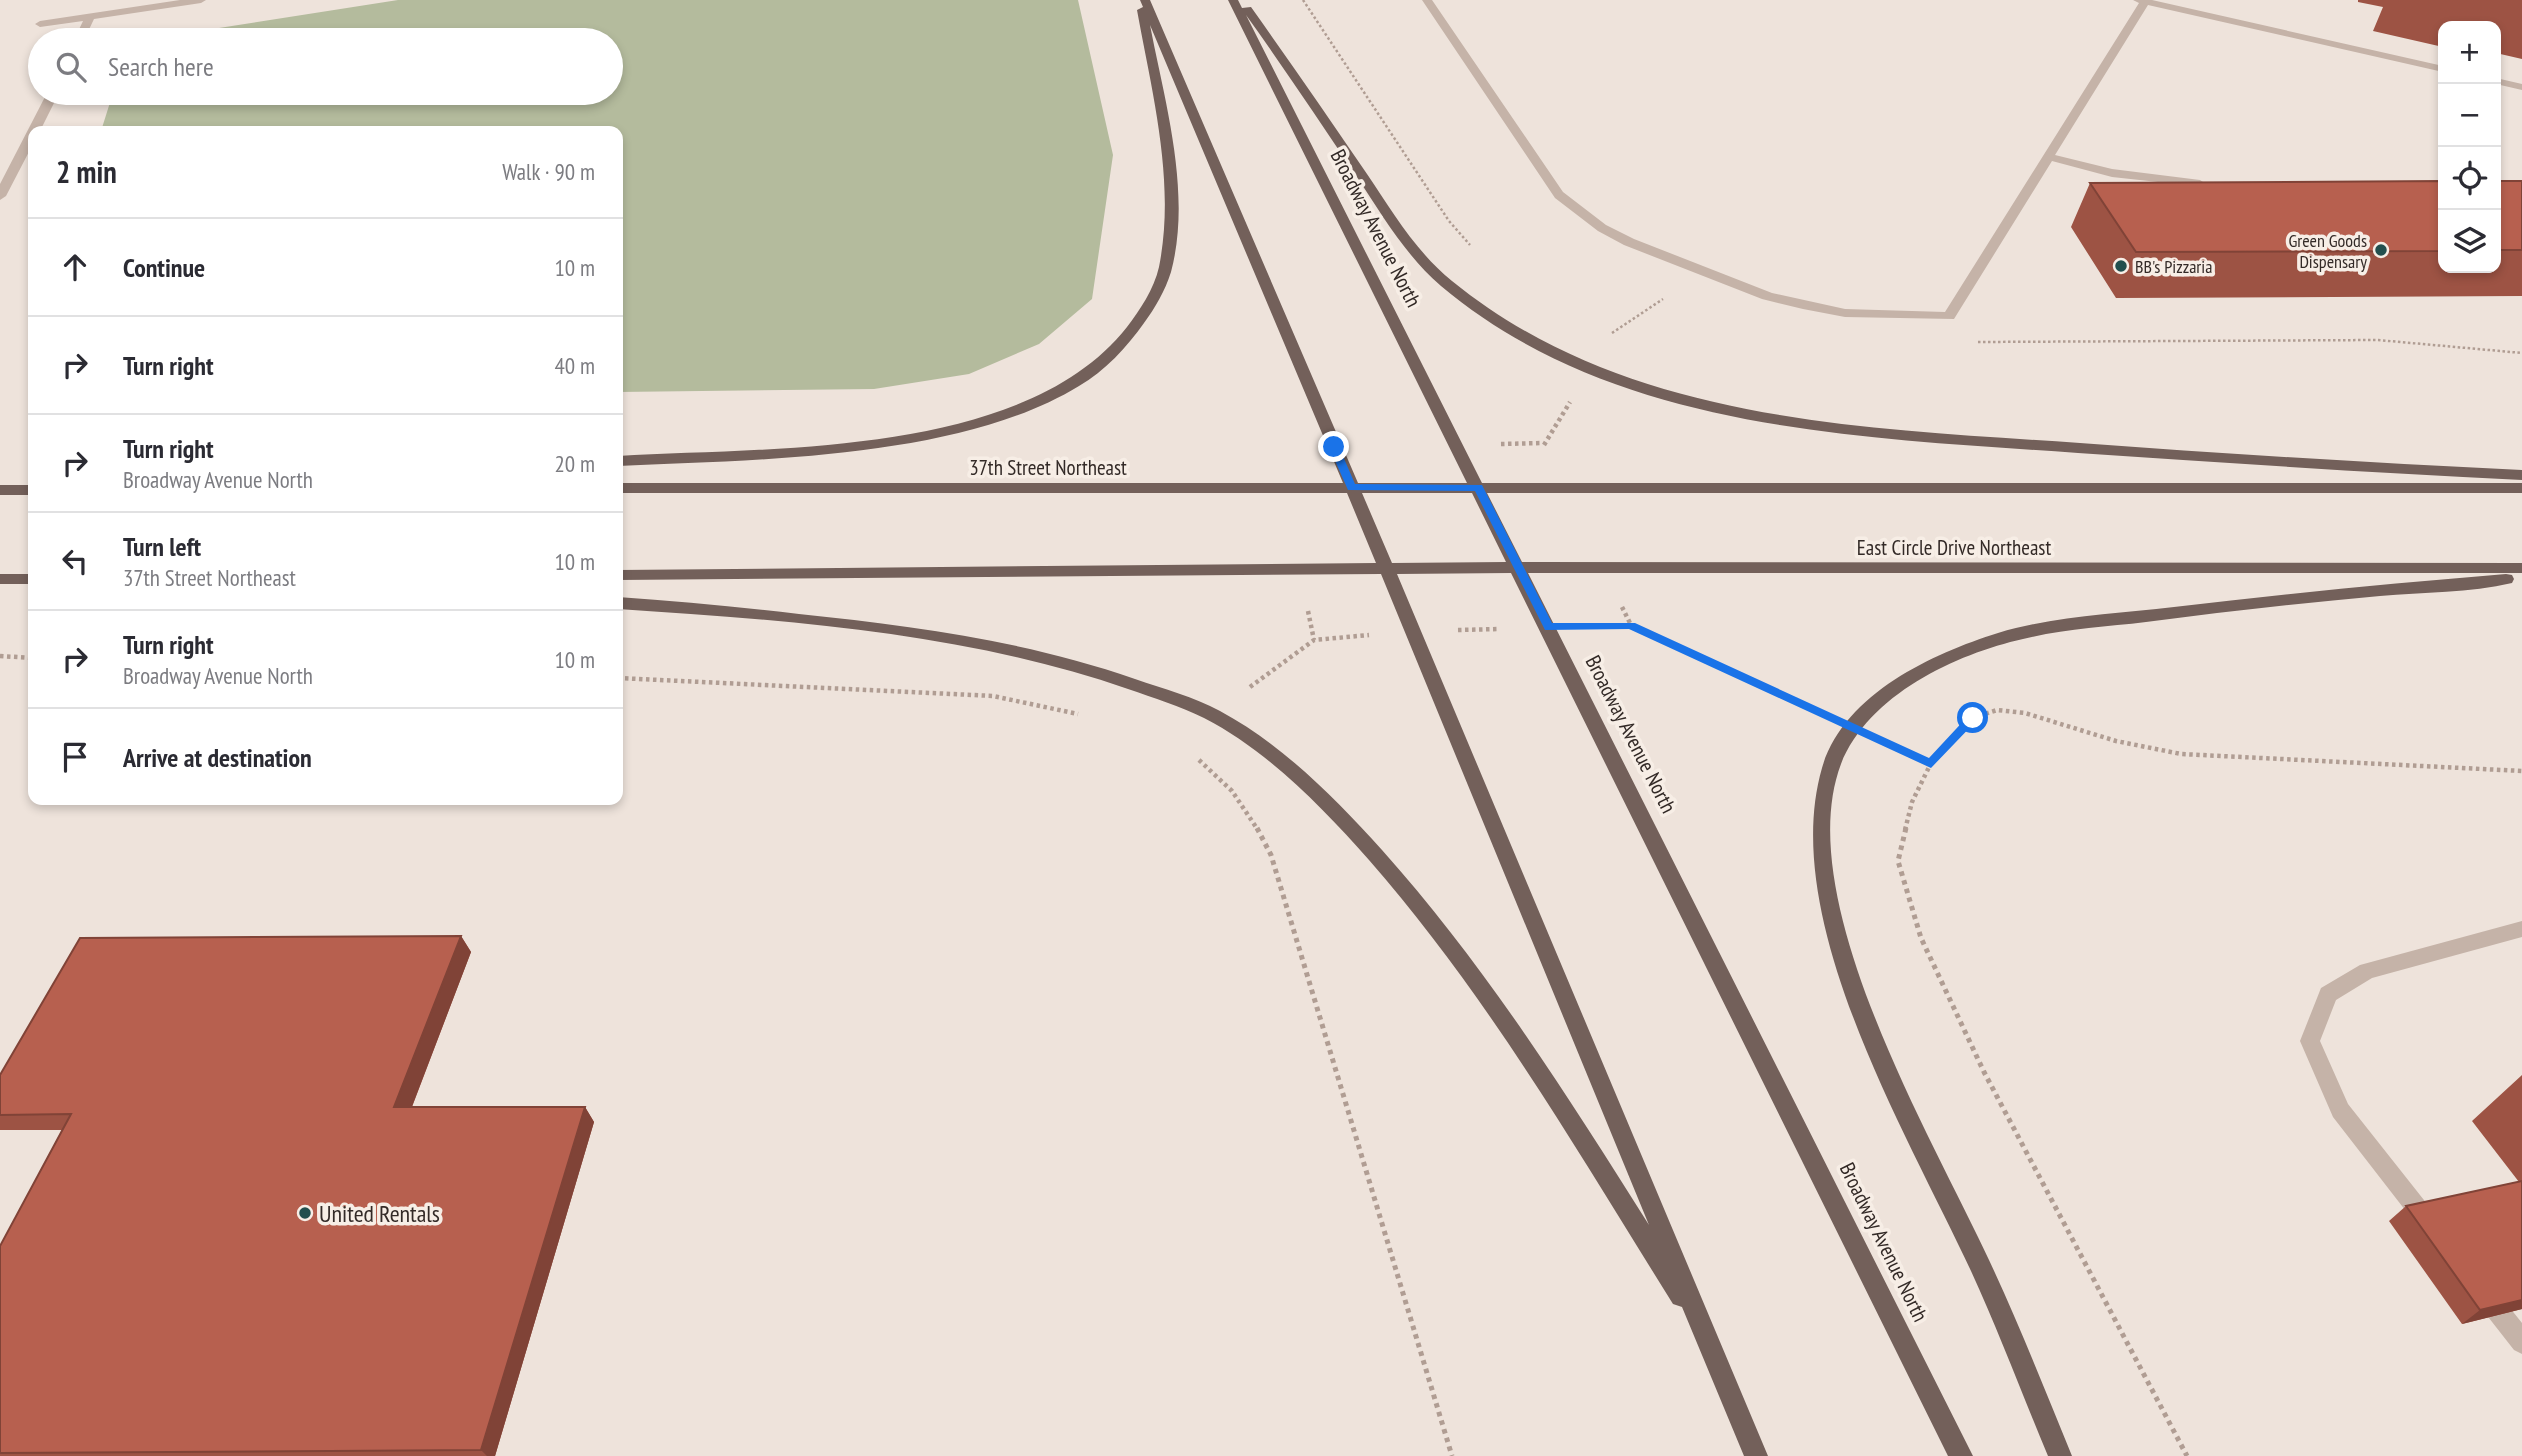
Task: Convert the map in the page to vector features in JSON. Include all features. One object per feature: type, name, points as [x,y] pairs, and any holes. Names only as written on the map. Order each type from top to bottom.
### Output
[{"type":"main road","points":[[623,460],[836,445],[928,433],[984,421],[1033,404],[1074,383],[1104,359],[1130,334],[1151,302],[1165,270],[1171,224],[1158,103],[1143,0]]},
{"type":"main road","points":[[1143,0],[1387,569],[1756,1456]]},
{"type":"main road","name":"Broadway Avenue North","points":[[1233,0],[1549,627],[1961,1456]]},
{"type":"main road","points":[[1241,0],[1396,224],[1444,282],[1517,333],[1591,370],[1699,403],[1902,434],[2304,465],[2522,475]]},
{"type":"main road","name":"37th Street Northeast","points":[[623,488],[1478,488]]},
{"type":"main road","points":[[1478,488],[2522,488]]},
{"type":"main road","points":[[0,490],[28,490]]},
{"type":"main road","name":"East Circle Drive Northeast","points":[[1387,569],[2522,568]]},
{"type":"main road","points":[[623,575],[1387,569]]},
{"type":"main road","points":[[2060,1456],[1982,1270],[1864,1017],[1834,928],[1822,862],[1824,810],[1831,766],[1853,730],[1884,695],[1927,668],[1983,644],[2052,628],[2307,597],[2522,577]]},
{"type":"main road","points":[[0,579],[28,579]]},
{"type":"main road","points":[[623,603],[881,628],[973,642],[1074,664],[1212,715],[1254,743],[1325,803],[1422,908],[1526,1054],[1708,1337]]},
{"type":"lane","points":[[40,24],[201,0]]},
{"type":"lane","points":[[1427,0],[1520,141],[1559,195],[1573,208],[1629,242],[1768,296],[1845,313],[1949,316],[2049,157],[2141,1],[2438,68]]},
{"type":"lane","points":[[85,28],[90,17]]},
{"type":"lane","points":[[2501,82],[2522,87]]},
{"type":"lane","points":[[37,126],[47,105]]},
{"type":"lane","points":[[0,196],[28,143]]},
{"type":"lane","points":[[2049,157],[2112,173],[2208,185]]},
{"type":"lane","points":[[2439,1237],[2340,1110],[2311,1041],[2328,994],[2367,971],[2522,929]]},
{"type":"lane","points":[[2472,1279],[2522,1342]]},
{"type":"path","points":[[1303,0],[1449,221],[1472,247]]},
{"type":"path","points":[[1604,340],[1667,296]]},
{"type":"path","points":[[1972,341],[2378,340],[2522,353]]},
{"type":"path","points":[[1212,715],[1314,640],[1413,631],[1631,625],[1853,730],[1931,763]]},
{"type":"path","points":[[0,656],[28,658]]},
{"type":"path","points":[[623,678],[993,696],[1080,715]]},
{"type":"path","points":[[2187,1456],[1984,1072],[1920,938],[1898,861],[1912,802],[1931,763],[1973,718],[1997,710],[2025,713],[2116,741],[2181,754],[2522,771]]},
{"type":"path","points":[[1195,757],[1216,773],[1250,813],[1271,855],[1451,1456]]},
{"type":"green space","points":[[398,0],[1078,0],[1113,155],[1092,299],[1039,344],[969,374],[874,389],[623,392],[623,126],[103,126],[109,105],[623,105],[623,28],[219,28]]},
{"type":"building","points":[[2438,181],[2438,251],[2136,252],[2090,183]]},
{"type":"building","points":[[2501,181],[2522,181],[2522,250],[2501,250]]},
{"type":"building","name":"United Rentals","points":[[461,936],[394,1107],[585,1107],[481,1450],[0,1453],[0,1246],[71,1114],[0,1115],[0,1075],[80,938]]},
{"type":"building","points":[[2522,1181],[2522,1300],[2480,1310],[2406,1206]]},
{"type":"place","name":"Green Goods Dispensary","points":[[2381,250]]},
{"type":"place","name":"BB's Pizzaria","points":[[2121,266]]},
{"type":"place","name":"United Rentals","points":[[305,1213]]},
{"type":"route","points":[[1334,447],[1352,488],[1478,488],[1549,627],[1631,625],[1853,730],[1931,763],[1973,718]]}]
